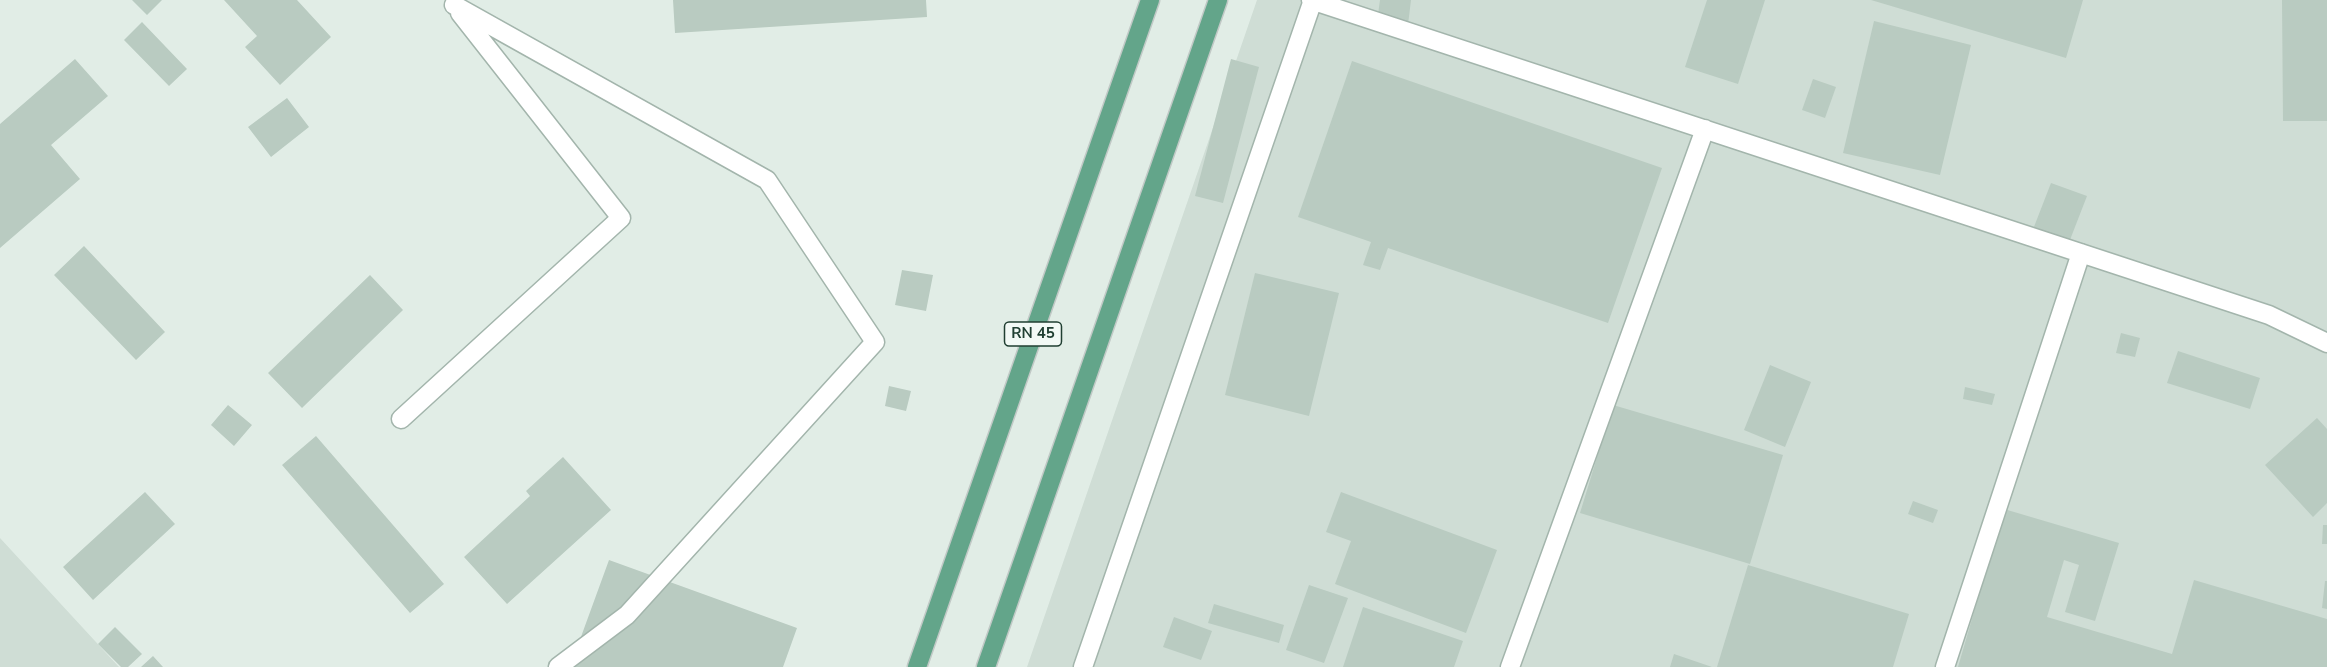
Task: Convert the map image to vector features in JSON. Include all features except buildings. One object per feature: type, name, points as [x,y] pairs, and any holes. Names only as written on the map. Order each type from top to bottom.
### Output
[{"type":"main road","name":"RN 45","points":[[917,667],[1150,0]]},
{"type":"main road","points":[[986,667],[1218,0]]},
{"type":"lane","points":[[1083,667],[1312,0],[2269,315],[2327,343]]},
{"type":"lane","points":[[401,419],[621,218],[451,3]]},
{"type":"lane","points":[[451,3],[767,180],[875,342],[627,615],[558,667]]},
{"type":"lane","points":[[1510,667],[1705,129]]},
{"type":"lane","points":[[1945,667],[2080,253]]},
{"type":"shaded area","points":[[1257,0],[2327,0],[2327,667],[1027,667]]},
{"type":"shaded area","points":[[0,538],[119,667],[0,667]]}]
